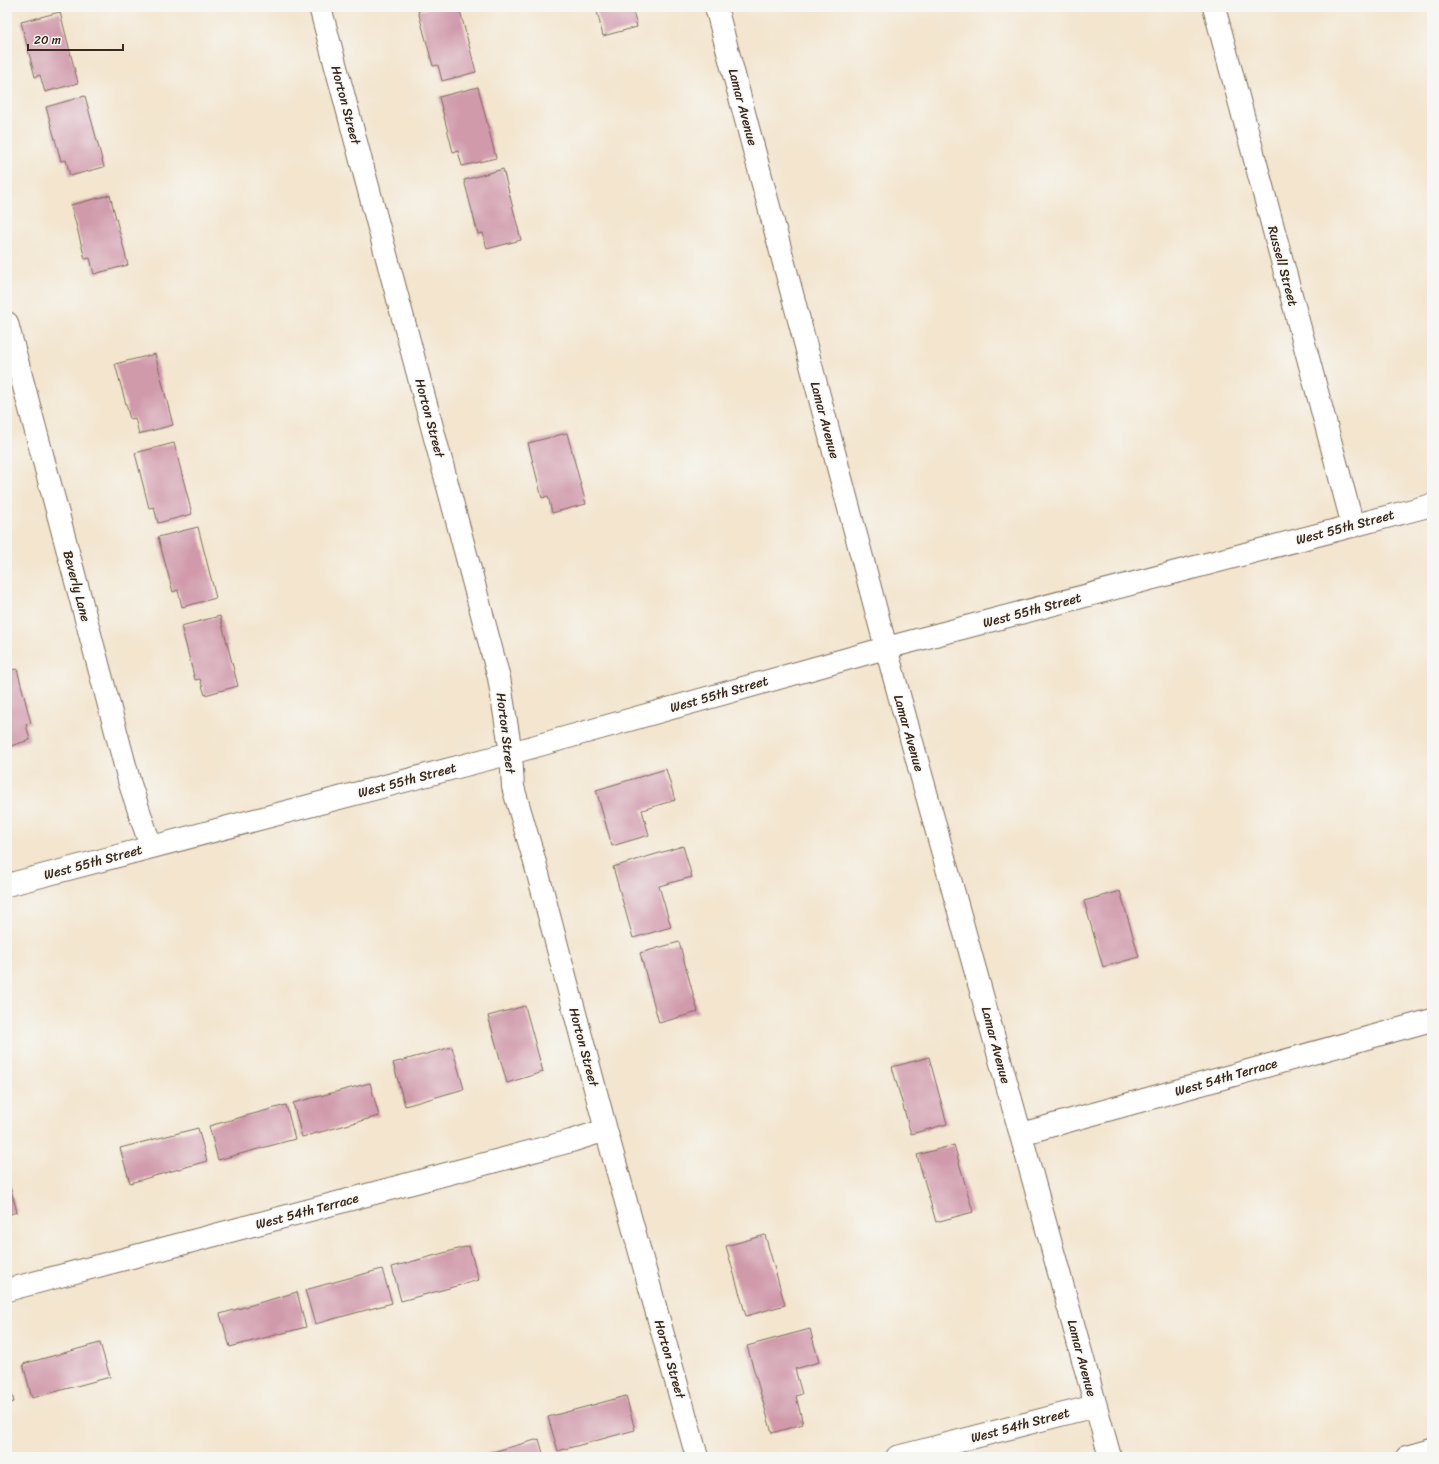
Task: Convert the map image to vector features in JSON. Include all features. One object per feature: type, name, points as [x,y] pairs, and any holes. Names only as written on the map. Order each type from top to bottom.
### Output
[{"type":"street","name":"Horton Street","points":[[320,7],[499,678],[511,753],[512,787],[534,859],[606,1130],[697,1457]]},
{"type":"street","name":"Lamar Avenue","points":[[716,7],[886,648],[1110,1457]]},
{"type":"street","name":"Russell Street","points":[[1214,7],[1353,526]]},
{"type":"street","name":"Beverly Lane","points":[[7,323],[130,784],[151,847]]},
{"type":"street","name":"West 55th Street","points":[[7,885],[511,753],[886,648],[1432,505]]},
{"type":"street","name":"West 54th Terrace","points":[[1020,1134],[1432,1020]]},
{"type":"street","name":"West 54th Terrace","points":[[7,1290],[571,1141],[606,1130]]},
{"type":"street","name":"West 54th Street","points":[[897,1457],[1095,1406]]},
{"type":"street","points":[[1407,1457],[1432,1450]]},
{"type":"building","points":[[435,7],[459,7],[476,72],[442,81],[438,65],[433,66],[418,11]]},
{"type":"building","points":[[596,7],[637,7],[638,9],[633,11],[637,27],[603,36]]},
{"type":"building","points":[[60,12],[78,83],[45,92],[40,75],[35,77],[21,22]]},
{"type":"building","points":[[478,87],[496,158],[462,166],[458,151],[453,152],[439,97]]},
{"type":"building","points":[[85,96],[104,167],[70,176],[66,160],[61,161],[46,107]]},
{"type":"building","points":[[503,169],[521,240],[487,249],[483,233],[478,234],[464,180]]},
{"type":"building","points":[[110,195],[128,265],[94,274],[90,258],[85,259],[71,205]]},
{"type":"building","points":[[155,354],[173,425],[139,434],[135,418],[130,419],[115,364]]},
{"type":"building","points":[[567,433],[586,504],[552,513],[548,496],[542,498],[528,443]]},
{"type":"building","points":[[174,443],[192,514],[158,523],[154,507],[149,508],[135,453]]},
{"type":"building","points":[[198,527],[216,598],[182,607],[178,590],[173,592],[158,537]]},
{"type":"building","points":[[220,616],[238,686],[205,695],[200,679],[195,680],[181,626]]},
{"type":"building","points":[[17,669],[31,723],[26,724],[30,740],[7,747],[7,671]]},
{"type":"building","points":[[666,769],[675,800],[642,810],[649,835],[612,846],[596,790]]},
{"type":"building","points":[[683,846],[692,877],[659,886],[671,927],[633,938],[613,867]]},
{"type":"building","points":[[1120,891],[1139,957],[1103,967],[1084,901]]},
{"type":"building","points":[[679,942],[698,1012],[659,1023],[640,953]]},
{"type":"building","points":[[525,1006],[543,1072],[507,1083],[488,1016]]},
{"type":"building","points":[[452,1047],[464,1089],[405,1106],[393,1063]]},
{"type":"building","points":[[929,1057],[947,1124],[911,1134],[892,1067]]},
{"type":"building","points":[[370,1083],[379,1116],[302,1137],[293,1103]]},
{"type":"building","points":[[286,1105],[295,1139],[218,1160],[209,1126]]},
{"type":"building","points":[[198,1128],[207,1161],[130,1183],[120,1148]]},
{"type":"building","points":[[954,1145],[973,1212],[936,1222],[917,1155]]},
{"type":"building","points":[[7,1176],[17,1212],[7,1215]]},
{"type":"building","points":[[765,1235],[785,1305],[746,1316],[726,1246]]},
{"type":"building","points":[[469,1246],[479,1280],[401,1301],[392,1267]]},
{"type":"building","points":[[382,1269],[392,1303],[315,1324],[305,1290]]},
{"type":"building","points":[[297,1292],[306,1327],[230,1347],[220,1314]]},
{"type":"building","points":[[810,1329],[819,1362],[795,1369],[802,1394],[796,1396],[803,1424],[772,1433],[747,1346]]},
{"type":"building","points":[[100,1343],[110,1377],[32,1398],[23,1364]]},
{"type":"building","points":[[7,1377],[14,1402],[7,1404]]},
{"type":"building","points":[[626,1396],[635,1430],[558,1451],[548,1417]]},
{"type":"building","points":[[539,1439],[544,1457],[475,1457]]}]
